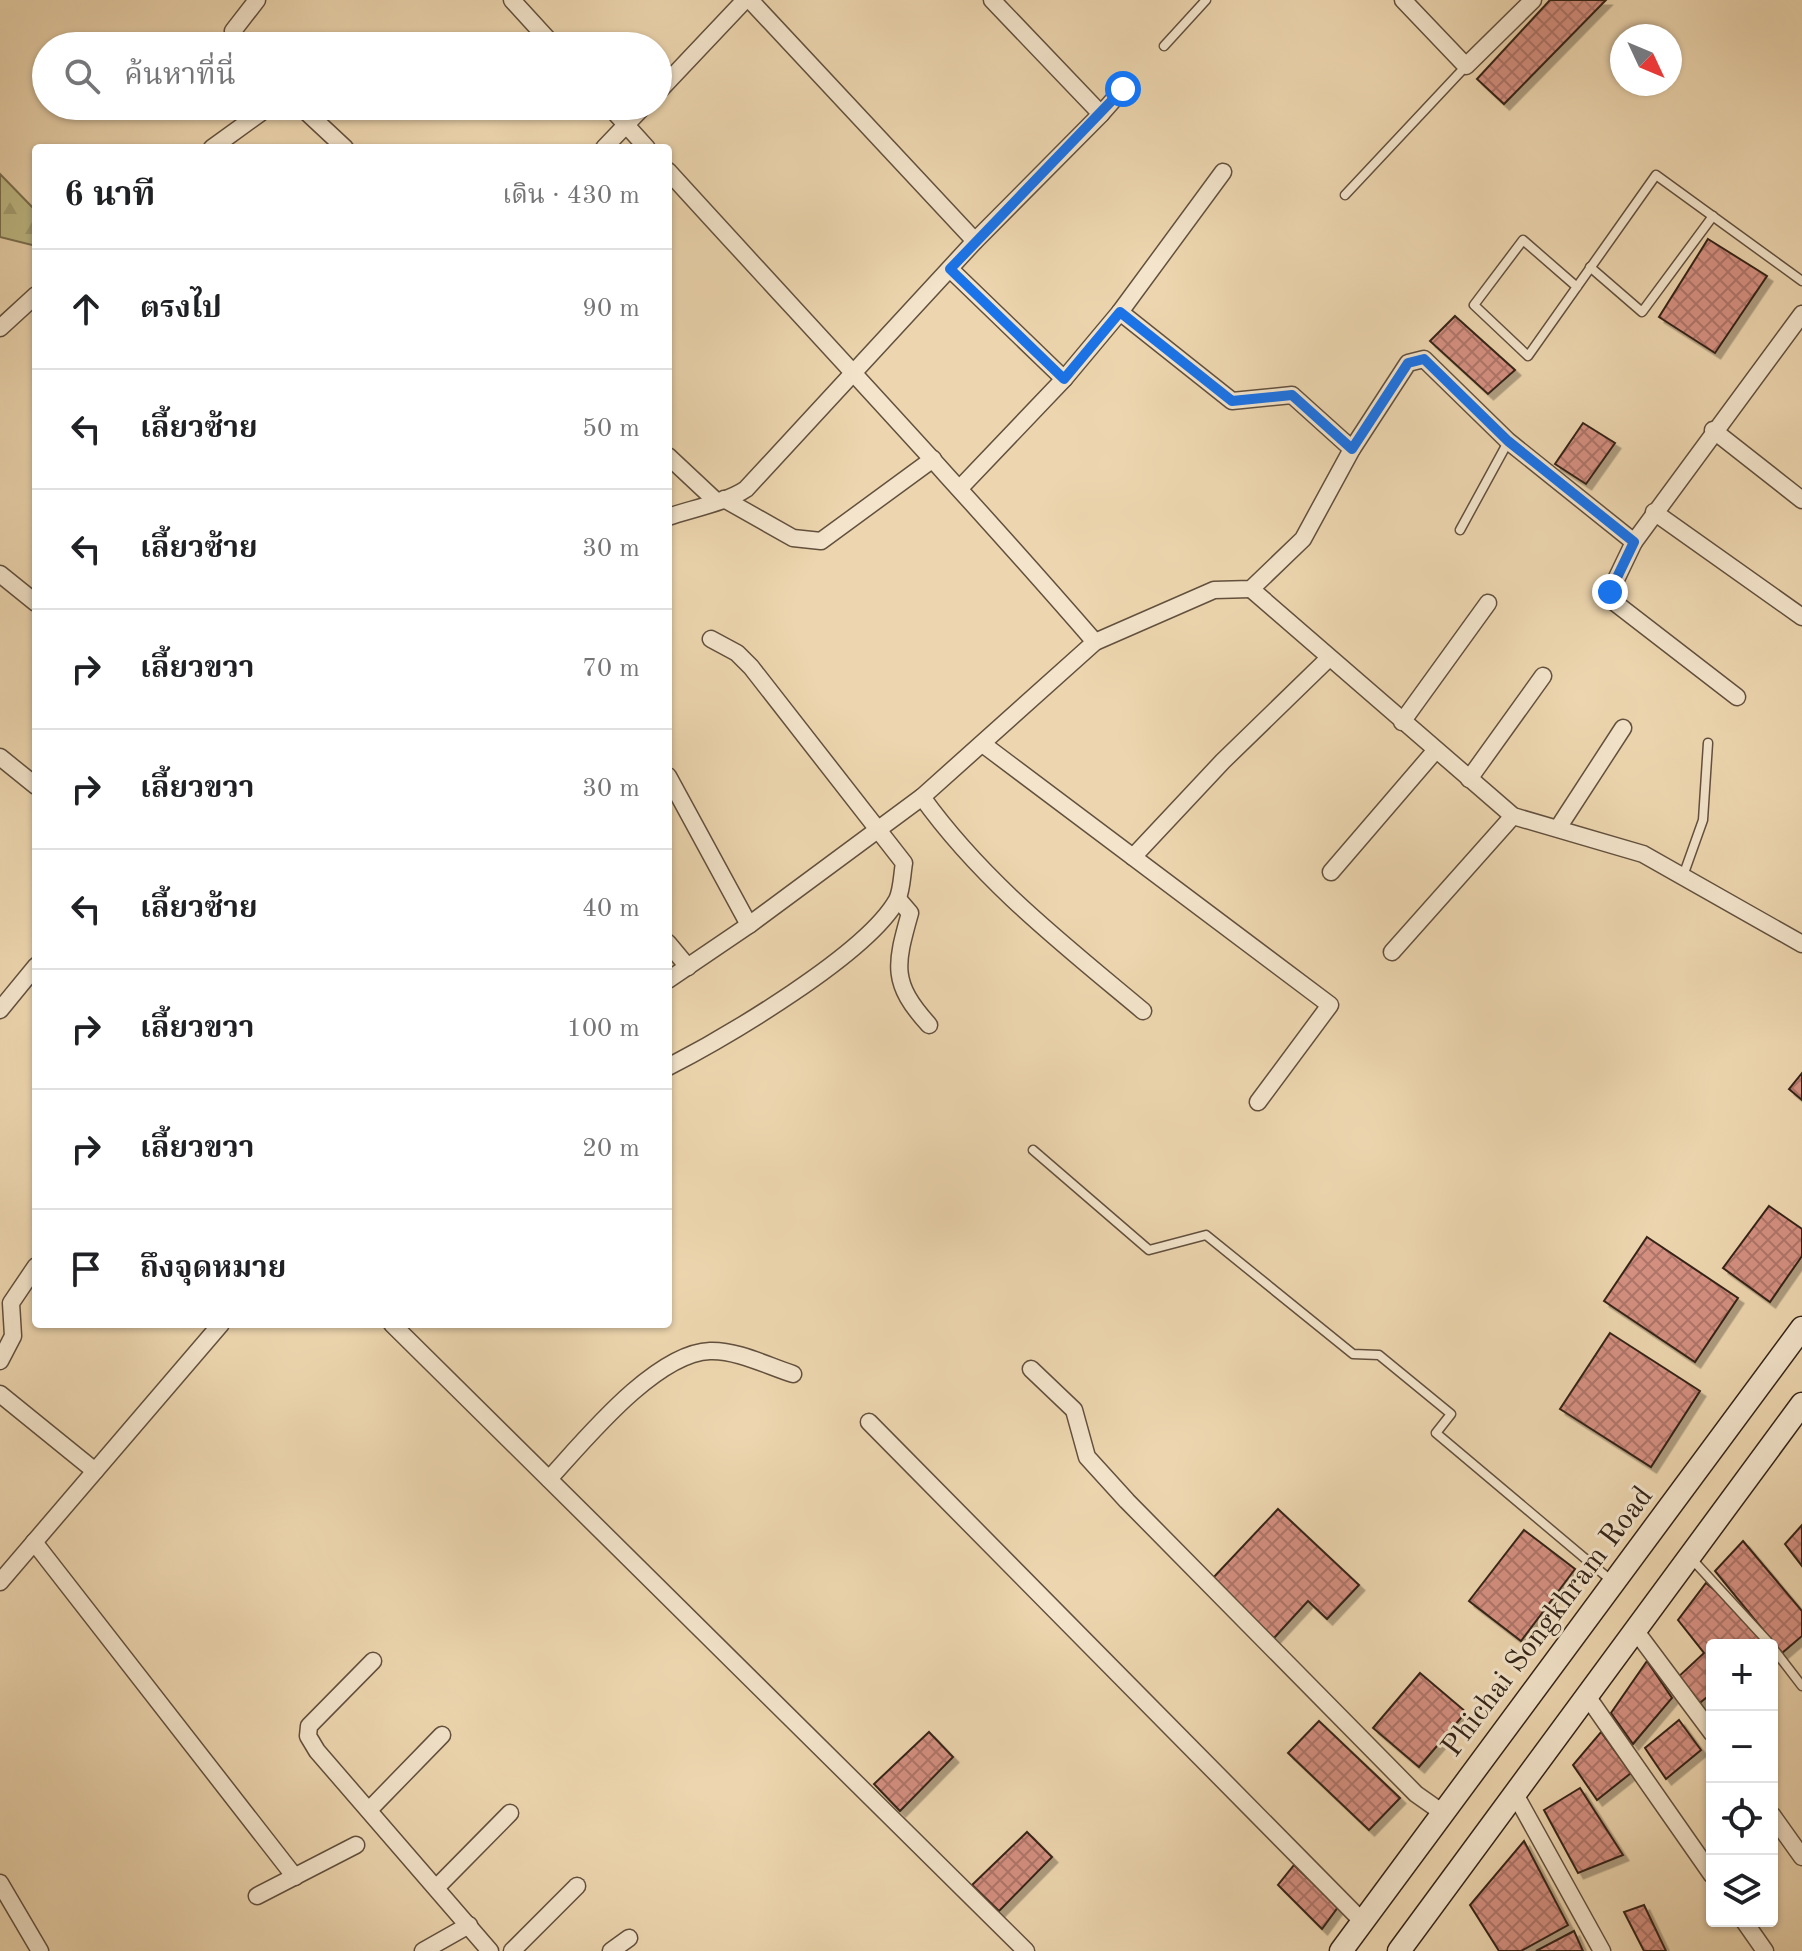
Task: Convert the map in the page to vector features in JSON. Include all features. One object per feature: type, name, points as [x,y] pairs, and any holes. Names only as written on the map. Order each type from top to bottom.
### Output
[{"type":"main road","name":"Phichai Songkhram Road","points":[[1341,1951],[1802,1328]]},
{"type":"main road","points":[[1399,1951],[1802,1404]]},
{"type":"street","points":[[233,32],[257,0]]},
{"type":"street","points":[[512,0],[541,32]]},
{"type":"street","points":[[672,78],[748,0],[975,241]]},
{"type":"street","points":[[992,0],[1101,114]]},
{"type":"street","points":[[1403,0],[1466,66],[1533,0]]},
{"type":"street","points":[[672,516],[746,489],[975,241],[1123,89]]},
{"type":"street","points":[[218,144],[251,120]]},
{"type":"street","points":[[315,120],[341,144]]},
{"type":"street","points":[[622,120],[643,144]]},
{"type":"street","points":[[608,144],[631,120]]},
{"type":"street","points":[[961,487],[1064,379],[1120,312],[1223,172]]},
{"type":"street","points":[[672,175],[851,373],[961,487],[1095,642]]},
{"type":"street","points":[[950,269],[1064,379]]},
{"type":"street","points":[[0,328],[32,299]]},
{"type":"street","points":[[1120,312],[1232,401],[1292,395],[1352,449]]},
{"type":"street","points":[[1737,697],[1614,602],[1610,592],[1634,542],[1654,512],[1802,314]]},
{"type":"street","points":[[672,977],[749,925],[922,797],[984,745],[1095,642],[1214,590],[1251,589],[1303,539],[1352,449],[1408,363],[1424,359],[1508,441],[1634,542]]},
{"type":"street","points":[[1713,430],[1802,500]]},
{"type":"street","points":[[672,459],[720,499],[793,538],[821,541],[933,459]]},
{"type":"street","points":[[1654,512],[1802,617]]},
{"type":"street","points":[[0,574],[32,600]]},
{"type":"street","points":[[1251,589],[1513,816],[1643,854],[1802,944]]},
{"type":"street","points":[[1402,722],[1488,603]]},
{"type":"street","points":[[672,1065],[814,979],[869,933],[898,899],[904,863],[751,667],[737,653],[711,639]]},
{"type":"street","points":[[1133,857],[1223,761],[1329,658]]},
{"type":"street","points":[[1469,779],[1543,676]]},
{"type":"street","points":[[1558,828],[1623,728]]},
{"type":"street","points":[[984,745],[1330,1005],[1258,1102]]},
{"type":"street","points":[[1331,872],[1435,751]]},
{"type":"street","points":[[0,757],[32,783]]},
{"type":"street","points":[[672,783],[749,925]]},
{"type":"street","points":[[922,797],[972,862],[1009,898],[1143,1011]]},
{"type":"street","points":[[1392,952],[1513,816]]},
{"type":"street","points":[[898,899],[910,913],[897,964],[907,1000],[929,1025]]},
{"type":"street","points":[[672,948],[688,967]]},
{"type":"street","points":[[0,1010],[32,971]]},
{"type":"street","points":[[0,1361],[13,1336],[11,1303],[32,1272]]},
{"type":"street","points":[[0,1582],[218,1328]]},
{"type":"street","points":[[396,1328],[1026,1951]]},
{"type":"street","points":[[549,1479],[633,1391],[681,1360],[708,1350],[726,1352],[793,1374]]},
{"type":"street","points":[[1031,1369],[1074,1410],[1087,1457],[1127,1501],[1416,1794],[1443,1813]]},
{"type":"street","points":[[0,1394],[95,1471]]},
{"type":"street","points":[[869,1422],[1363,1922]]},
{"type":"street","points":[[34,1542],[295,1877]]},
{"type":"street","points":[[1635,1630],[1706,1725]]},
{"type":"street","points":[[373,1661],[309,1726],[308,1736],[490,1951]]},
{"type":"street","points":[[1587,1696],[1706,1866]]},
{"type":"street","points":[[369,1810],[442,1735]]},
{"type":"street","points":[[1515,1794],[1602,1951]]},
{"type":"street","points":[[437,1887],[510,1813]]},
{"type":"street","points":[[1778,1823],[1802,1857]]},
{"type":"street","points":[[257,1896],[356,1845]]},
{"type":"street","points":[[0,1883],[40,1951]]},
{"type":"street","points":[[512,1951],[577,1886]]},
{"type":"street","points":[[423,1951],[469,1925]]},
{"type":"street","points":[[1748,1927],[1765,1951]]},
{"type":"street","points":[[611,1951],[629,1938]]},
{"type":"lane","points":[[1164,46],[1206,0]]},
{"type":"lane","points":[[1345,195],[1466,66]]},
{"type":"lane","points":[[1577,287],[1523,240],[1474,305],[1528,356],[1577,287],[1590,267],[1656,175],[1802,281]]},
{"type":"lane","points":[[1590,267],[1642,312],[1713,216]]},
{"type":"lane","points":[[1460,530],[1508,441]]},
{"type":"lane","points":[[1683,877],[1703,820],[1708,743]]},
{"type":"lane","points":[[1033,1150],[1149,1250],[1206,1235],[1353,1354],[1379,1355],[1451,1414],[1436,1433],[1615,1583]]},
{"type":"lane","points":[[1689,1557],[1765,1639]]},
{"type":"lane","points":[[1778,1655],[1802,1686]]},
{"type":"green space","points":[[0,174],[32,207],[32,245],[0,237]]},
{"type":"building","points":[[1550,0],[1606,0],[1504,104],[1477,79]]},
{"type":"building","points":[[1708,239],[1767,276],[1715,353],[1659,317]]},
{"type":"building","points":[[1455,316],[1515,370],[1488,394],[1430,341]]},
{"type":"building","points":[[1583,423],[1615,443],[1586,484],[1555,464]]},
{"type":"building","points":[[1802,1073],[1802,1100],[1789,1089]]},
{"type":"building","points":[[1769,1206],[1802,1229],[1802,1256],[1770,1302],[1723,1268]]},
{"type":"building","points":[[1647,1237],[1738,1298],[1695,1362],[1604,1301]]},
{"type":"building","points":[[1610,1333],[1700,1391],[1651,1467],[1560,1409]]},
{"type":"building","points":[[1278,1509],[1359,1585],[1327,1619],[1308,1601],[1274,1638],[1212,1579]]},
{"type":"building","points":[[1802,1525],[1802,1566],[1785,1544]]},
{"type":"building","points":[[1524,1530],[1575,1569],[1521,1641],[1469,1601]]},
{"type":"building","points":[[1743,1541],[1802,1611],[1802,1636],[1782,1653],[1778,1648],[1778,1639],[1771,1639],[1715,1571]]},
{"type":"building","points":[[1706,1583],[1733,1605],[1761,1639],[1706,1639],[1706,1698],[1696,1706],[1676,1679],[1704,1653],[1678,1620]]},
{"type":"building","points":[[1647,1661],[1672,1698],[1633,1744],[1611,1713]]},
{"type":"building","points":[[1420,1673],[1466,1712],[1419,1767],[1373,1728]]},
{"type":"building","points":[[1679,1720],[1701,1750],[1666,1779],[1645,1748]]},
{"type":"building","points":[[1319,1721],[1400,1798],[1369,1830],[1288,1753]]},
{"type":"building","points":[[929,1732],[953,1757],[900,1811],[874,1784]]},
{"type":"building","points":[[1601,1732],[1631,1773],[1597,1800],[1573,1765]]},
{"type":"building","points":[[1580,1788],[1623,1855],[1578,1873],[1544,1810]]},
{"type":"building","points":[[1027,1832],[1052,1857],[999,1911],[972,1885]]},
{"type":"building","points":[[1524,1841],[1568,1925],[1521,1951],[1499,1951],[1470,1905]]},
{"type":"building","points":[[1294,1865],[1338,1907],[1322,1929],[1278,1885]]},
{"type":"building","points":[[1644,1905],[1666,1951],[1644,1951],[1624,1912]]},
{"type":"building","points":[[1574,1931],[1583,1951],[1536,1951]]},
{"type":"route","points":[[1123,89],[950,269],[1064,379],[1120,312],[1232,401],[1292,395],[1352,449],[1408,363],[1424,359],[1508,441],[1634,542],[1610,592]]}]
